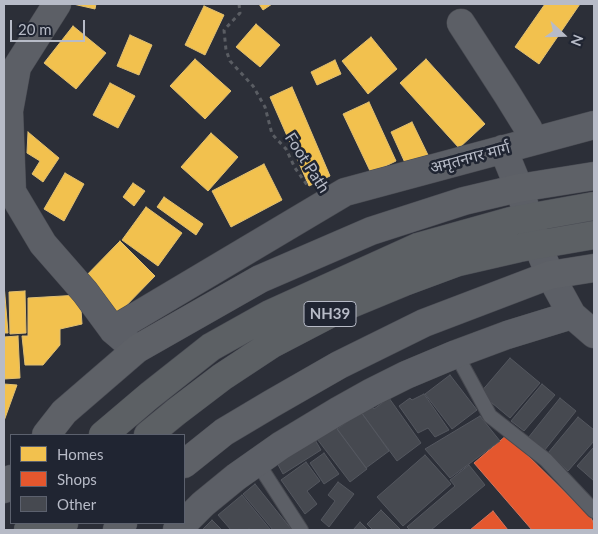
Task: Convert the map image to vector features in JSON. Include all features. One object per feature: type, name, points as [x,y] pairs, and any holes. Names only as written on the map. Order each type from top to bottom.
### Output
[{"type":"highway","name":"NH39","points":[[104,434],[211,348],[270,314],[418,247],[511,221],[594,206]]},
{"type":"highway","name":"NH39","points":[[149,434],[222,377],[272,344],[341,308],[458,262],[537,244],[594,235]]},
{"type":"main road","points":[[47,434],[64,412],[137,349],[260,279],[371,231],[464,201],[519,188],[594,176]]},
{"type":"main road","points":[[185,463],[224,432],[339,365],[424,322],[550,275],[594,268]]},
{"type":"street","points":[[57,4],[10,67],[9,111],[12,192],[43,244],[85,292],[113,330],[137,349]]},
{"type":"street","points":[[462,23],[528,128],[533,141]]},
{"type":"street","name":"अमृतनगर मार्ग","points":[[113,330],[346,192],[594,125]]},
{"type":"street","points":[[503,149],[550,275],[572,315],[594,334]]},
{"type":"street","points":[[185,522],[214,495],[257,462],[322,420],[372,392],[456,354],[507,335],[572,315]]},
{"type":"lane","points":[[456,354],[490,416],[546,460],[594,511]]},
{"type":"lane","points":[[257,462],[301,530]]},
{"type":"path","name":"Foot Path","points":[[239,4],[240,13],[224,30],[226,50],[230,61],[254,86],[265,107],[272,134],[286,149],[295,168],[320,207]]},
{"type":"building: Homes","points":[[73,4],[96,4],[95,9]]},
{"type":"building: Homes","points":[[259,4],[272,4],[263,10]]},
{"type":"building: Homes","points":[[545,4],[580,4],[539,64],[515,47]]},
{"type":"building: Homes","points":[[204,6],[224,15],[205,55],[185,45]]},
{"type":"building: Homes","points":[[256,24],[280,45],[260,67],[236,47]]},
{"type":"building: Homes","points":[[73,26],[106,53],[76,89],[44,63]]},
{"type":"building: Homes","points":[[130,35],[152,45],[139,75],[117,66]]},
{"type":"building: Homes","points":[[371,37],[397,69],[368,94],[342,61]]},
{"type":"building: Homes","points":[[195,59],[231,91],[205,119],[170,86]]},
{"type":"building: Homes","points":[[426,59],[485,124],[459,148],[400,83]]},
{"type":"building: Homes","points":[[335,60],[341,74],[317,85],[311,72]]},
{"type":"building: Homes","points":[[110,83],[135,96],[118,128],[93,115]]},
{"type":"building: Homes","points":[[292,87],[330,176],[309,186],[270,97]]},
{"type":"building: Homes","points":[[369,102],[396,161],[371,173],[343,114]]},
{"type":"building: Homes","points":[[412,122],[428,155],[406,165],[391,132]]},
{"type":"building: Homes","points":[[28,132],[59,158],[43,182],[32,174],[40,161],[27,153]]},
{"type":"building: Homes","points":[[211,133],[238,157],[208,191],[181,167]]},
{"type":"building: Homes","points":[[264,164],[282,200],[231,227],[212,191]]},
{"type":"building: Homes","points":[[65,173],[84,184],[64,221],[44,209]]},
{"type":"building: Homes","points":[[133,183],[145,191],[134,206],[123,197]]},
{"type":"building: Homes","points":[[164,197],[203,224],[196,235],[157,207]]},
{"type":"building: Homes","points":[[146,207],[182,233],[158,266],[122,240]]},
{"type":"building: Homes","points":[[120,241],[155,276],[116,316],[80,282]]},
{"type":"building: Homes","points":[[4,284],[8,333],[4,333]]},
{"type":"building: Homes","points":[[25,291],[26,333],[10,334],[9,292]]},
{"type":"building: Homes","points":[[80,295],[82,324],[60,329],[60,345],[43,365],[25,365],[22,336],[28,336],[28,298]]},
{"type":"building: Homes","points":[[18,336],[20,378],[4,379],[4,337]]},
{"type":"building: Homes","points":[[4,384],[17,385],[4,421]]},
{"type":"building: Shops","points":[[507,435],[591,518],[594,530],[532,530],[474,463]]},
{"type":"building: Shops","points":[[493,511],[508,530],[470,530]]},
{"type":"building: Other","points":[[510,358],[540,383],[510,418],[480,393]]},
{"type":"building: Other","points":[[450,375],[477,410],[452,429],[425,394]]},
{"type":"building: Other","points":[[542,384],[555,395],[524,431],[511,421]]},
{"type":"building: Other","points":[[424,394],[449,430],[435,437],[428,428],[418,433],[399,406],[410,398],[412,400]]},
{"type":"building: Other","points":[[389,398],[421,443],[397,461],[361,412],[371,405],[374,409]]},
{"type":"building: Other","points":[[560,398],[576,411],[544,451],[528,438]]},
{"type":"building: Other","points":[[361,412],[389,451],[366,468],[337,429]]},
{"type":"building: Other","points":[[480,416],[500,441],[450,478],[425,449]]},
{"type":"building: Other","points":[[578,417],[594,430],[594,441],[568,471],[548,453]]},
{"type":"building: Other","points":[[335,426],[367,469],[350,482],[317,439]]},
{"type":"building: Other","points":[[314,438],[321,450],[283,474],[276,461]]},
{"type":"building: Other","points":[[594,447],[594,481],[577,466]]},
{"type":"building: Other","points":[[324,453],[339,474],[324,484],[310,463]]},
{"type":"building: Other","points":[[425,455],[451,484],[403,526],[377,497]]},
{"type":"building: Other","points":[[306,462],[320,481],[307,491],[317,504],[305,514],[281,480]]},
{"type":"building: Other","points":[[469,465],[485,485],[431,530],[410,530],[407,527],[455,486],[450,480]]},
{"type":"building: Other","points":[[338,482],[354,494],[329,527],[321,520],[335,501],[328,495]]},
{"type":"building: Other","points":[[255,484],[292,530],[273,530],[243,494]]},
{"type":"building: Other","points":[[242,495],[269,530],[231,530],[218,515]]},
{"type":"building: Other","points":[[381,510],[401,530],[373,530],[367,524]]},
{"type":"building: Other","points":[[212,520],[222,530],[202,530]]},
{"type":"building: Other","points":[[360,522],[368,530],[353,530]]}]
